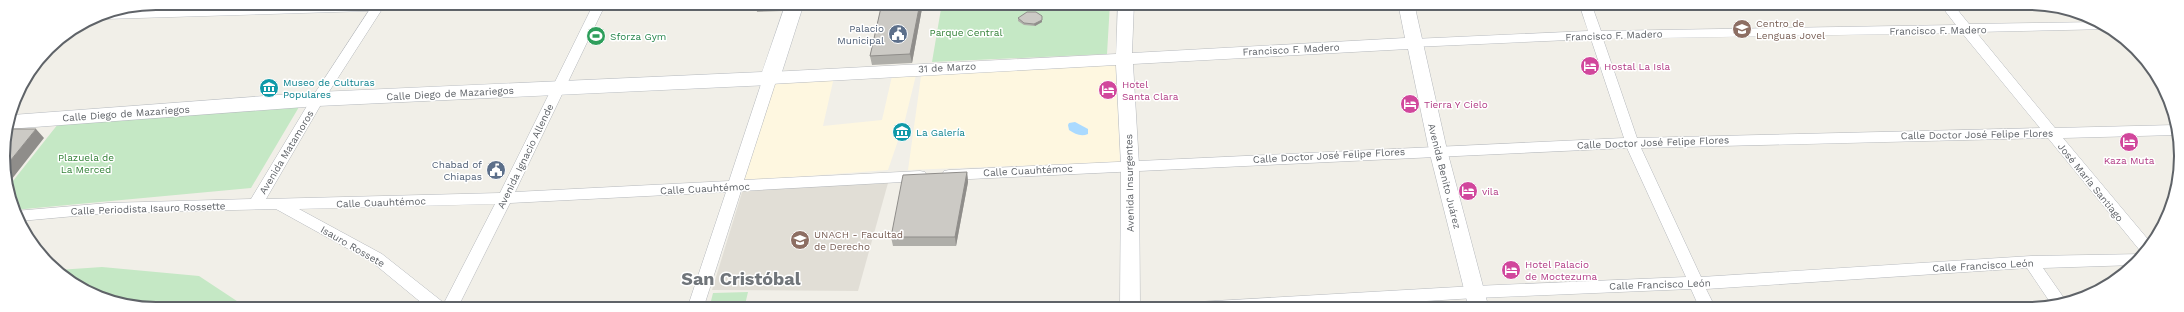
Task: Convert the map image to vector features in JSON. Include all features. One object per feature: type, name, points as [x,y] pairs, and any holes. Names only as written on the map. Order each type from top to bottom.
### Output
[{"type":"main road","points":[[132,12],[196,10]]},
{"type":"main road","points":[[770,78],[793,10]]},
{"type":"main road","name":"Calle Diego de Mazariegos","points":[[14,122],[318,99],[770,78]]},
{"type":"street","name":"Avenida Matamoros","points":[[255,204],[318,99],[375,10]]},
{"type":"street","name":"Avenida Ignacio Allende","points":[[453,302],[597,10]]},
{"type":"street","name":"Avenida Insurgentes","points":[[1126,10],[1124,58],[1130,165],[1130,302]]},
{"type":"street","name":"Avenida Benito Juárez","points":[[1407,10],[1413,43],[1438,150],[1477,300]]},
{"type":"street","points":[[1588,10],[1632,142],[1698,283],[1705,302]]},
{"type":"street","name":"José María Santiago","points":[[1950,10],[1965,30],[2144,245]]},
{"type":"street","name":"Francisco F. Madero","points":[[1124,58],[1597,35],[1965,30],[2095,26]]},
{"type":"street","name":"31 de Marzo","points":[[770,78],[1124,58]]},
{"type":"street","points":[[697,302],[770,78]]},
{"type":"street","name":"Calle Doctor José Felipe Flores","points":[[1130,165],[1632,142],[2171,130]]},
{"type":"street","name":"Calle Cuauhtémoc","points":[[279,205],[505,198],[1130,165]]},
{"type":"street","name":"Calle Periodista Isauro Rossette","points":[[23,216],[108,208],[255,204],[279,205]]},
{"type":"street","name":"Isauro Rossete","points":[[279,205],[377,258],[432,302]]},
{"type":"street","name":"Calle Francisco León","points":[[1411,302],[1477,300],[1698,283],[2031,262],[2132,258]]},
{"type":"street","points":[[2031,262],[2055,299]]},
{"type":"shaded area","points":[[1116,63],[1120,162],[908,170],[922,69]]},
{"type":"shaded area","points":[[916,75],[905,120],[888,170],[742,181],[774,80],[834,77],[823,126],[882,120],[892,76]]},
{"type":"shaded area","name":"UNACH - Facultad de Derecho","points":[[888,183],[858,291],[712,290],[743,189]]},
{"type":"green space","name":"Parque Central","points":[[941,10],[1110,10],[1107,54],[932,62]]},
{"type":"green space","name":"Plazuela de La Merced","points":[[299,107],[251,188],[20,209],[12,182],[58,124]]},
{"type":"green space","points":[[102,267],[199,276],[238,302],[137,301],[100,291],[64,270]]},
{"type":"green space","points":[[748,292],[746,302],[711,302],[713,293]]},
{"type":"water","points":[[1075,122],[1088,129],[1088,134],[1078,135],[1069,130],[1069,123]]},
{"type":"building","name":"Palacio Municipal","points":[[880,10],[919,10],[910,54],[870,56]]},
{"type":"building","points":[[1027,12],[1036,12],[1042,16],[1042,20],[1034,24],[1024,23],[1018,18]]},
{"type":"building","points":[[13,129],[36,129],[10,161],[10,146]]},
{"type":"building","points":[[967,172],[955,237],[891,237],[903,175]]},
{"type":"place","name":"Centro de Lenguas Jovel","points":[[1742,29]]},
{"type":"place","name":"Palacio Municipal","points":[[898,34]]},
{"type":"place","name":"Sforza Gym","points":[[596,36]]},
{"type":"place","name":"Hostal La Isla","points":[[1590,66]]},
{"type":"place","name":"Museo de Culturas Populares","points":[[269,88]]},
{"type":"place","name":"Hotel Santa Clara","points":[[1108,90]]},
{"type":"place","name":"Tierra Y Cielo","points":[[1410,104]]},
{"type":"place","name":"La Galería","points":[[902,132]]},
{"type":"place","name":"Kaza Muta","points":[[2129,142]]},
{"type":"place","name":"Chabad of Chiapas","points":[[496,170]]},
{"type":"place","name":"vila","points":[[1468,191]]},
{"type":"place","name":"UNACH - Facultad de Derecho","points":[[800,240]]},
{"type":"place","name":"Hotel Palacio de Moctezuma","points":[[1511,270]]},
{"type":"district","name":"San Cristóbal","points":[[741,279]]}]
